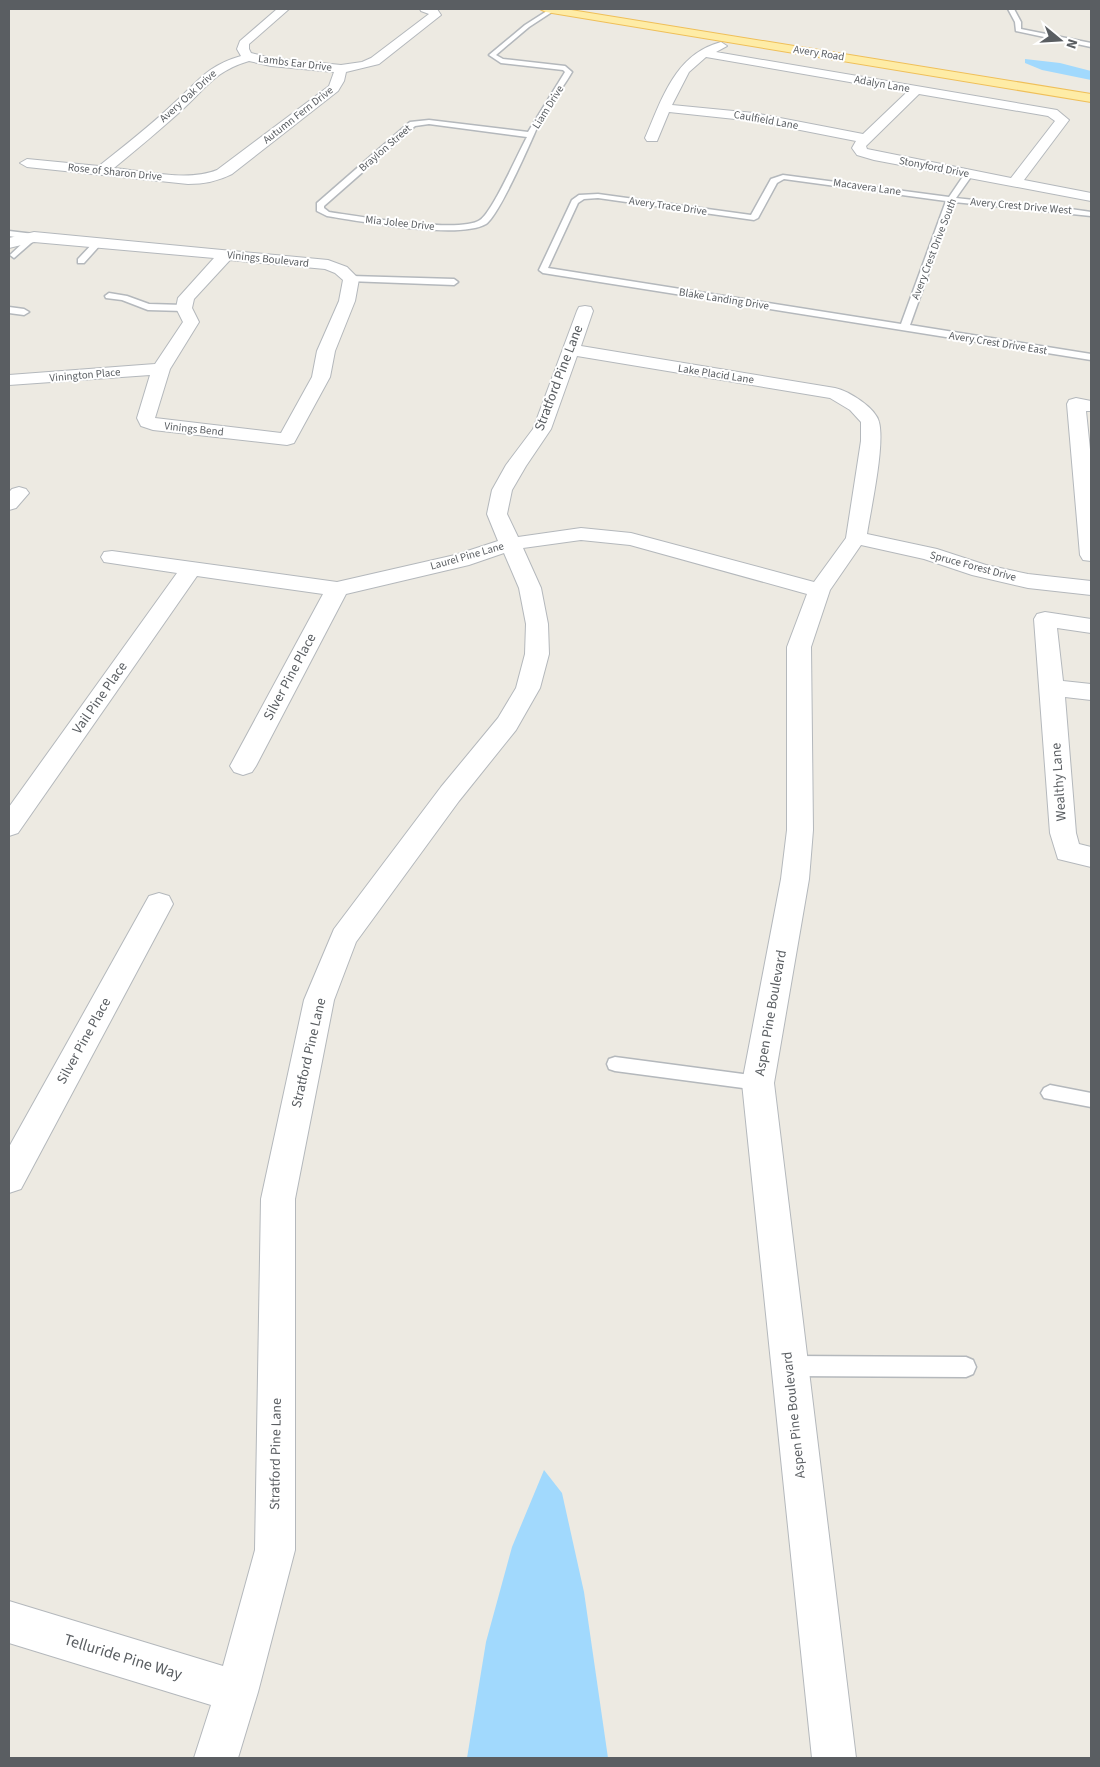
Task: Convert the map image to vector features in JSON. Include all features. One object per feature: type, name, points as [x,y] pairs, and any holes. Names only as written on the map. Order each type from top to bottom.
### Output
[{"type":"main road","name":"Avery Road","points":[[549,9],[1091,98]]},
{"type":"street","points":[[249,57],[244,52],[244,43],[284,9]]},
{"type":"street","name":"Autumn Fern Drive","points":[[203,180],[227,171],[334,88],[338,82],[341,69],[365,65],[374,61],[430,12]]},
{"type":"street","points":[[700,34],[706,51]]},
{"type":"street","points":[[652,138],[664,108],[686,66],[706,51],[744,41]]},
{"type":"street","name":"Adalyn Lane","points":[[706,51],[1052,113],[1060,117],[1062,120],[1015,182]]},
{"type":"street","name":"Lambs Ear Drive","points":[[249,57],[271,62],[341,69]]},
{"type":"street","name":"Avery Oak Drive","points":[[102,170],[178,107],[216,70],[249,57]]},
{"type":"street","points":[[866,138],[916,90]]},
{"type":"street","name":"Caulfield Lane","points":[[664,108],[746,116],[866,138]]},
{"type":"street","name":"Stonyford Drive","points":[[866,138],[859,148],[868,154],[1091,197]]},
{"type":"street","name":"Rose of Sharon Drive","points":[[27,163],[203,180]]},
{"type":"street","name":"Vinings Boulevard","points":[[11,249],[34,237],[328,265],[341,270],[351,279]]},
{"type":"street","points":[[184,308],[186,298],[226,254]]},
{"type":"street","name":"Vinings Bend","points":[[184,308],[191,322],[161,369],[146,418],[148,422],[287,439],[320,377],[326,352],[347,301],[351,279]]},
{"type":"street","name":"Stratford Pine Lane","points":[[216,1758],[238,1692],[275,1550],[278,1198],[320,1000],[344,937],[450,794],[507,724],[528,688],[537,654],[537,624],[530,588],[497,514],[502,490],[542,429],[585,311]]},
{"type":"street","name":"Lake Placid Lane","points":[[571,350],[835,393],[857,406]]},
{"type":"street","name":"Vinington Place","points":[[9,380],[161,369]]},
{"type":"street","points":[[1084,405],[1091,555]]},
{"type":"street","name":"Aspen Pine Boulevard","points":[[834,1758],[788,1366],[758,1083],[797,859],[800,830],[799,647],[819,590],[856,538],[871,441],[870,421],[857,406]]},
{"type":"street","name":"Laurel Pine Lane","points":[[112,557],[337,588],[461,560],[510,544],[581,534],[631,539],[819,590]]},
{"type":"street","name":"Spruce Forest Drive","points":[[856,538],[929,554],[980,570],[1028,581],[1091,588]]},
{"type":"street","name":"Vail Pine Place","points":[[9,826],[191,569]]},
{"type":"street","name":"Silver Pine Place","points":[[243,766],[337,588]]},
{"type":"street","name":"Wealthy Lane","points":[[1091,626],[1045,619],[1063,833],[1068,852],[1091,857]]},
{"type":"street","points":[[1052,687],[1091,692]]},
{"type":"street","name":"Silver Pine Place","points":[[9,1178],[20,1133],[159,904]]},
{"type":"street","name":"Telluride Pine Way","points":[[9,1622],[238,1692]]},
{"type":"lane","name":"Liam Drive","points":[[477,225],[488,217],[531,135],[569,70],[501,61],[492,55],[549,9]]},
{"type":"lane","points":[[1011,9],[1018,22],[1018,30],[1046,38],[1091,45]]},
{"type":"lane","name":"Braylon Street","points":[[324,212],[320,205],[413,124],[429,122],[531,135]]},
{"type":"lane","name":"Avery Crest Drive South","points":[[904,328],[951,200],[969,174]]},
{"type":"lane","name":"Macavera Lane","points":[[754,218],[774,181],[783,177],[951,200]]},
{"type":"lane","name":"Avery Trace Drive","points":[[543,270],[575,202],[582,197],[598,196],[754,218]]},
{"type":"lane","name":"Avery Crest Drive West","points":[[951,200],[1091,214]]},
{"type":"lane","name":"Mia Jolee Drive","points":[[324,212],[337,216],[439,227],[452,228],[477,225]]},
{"type":"lane","points":[[9,234],[34,237]]},
{"type":"lane","points":[[81,261],[98,243]]},
{"type":"lane","name":"Blake Landing Drive","points":[[543,270],[904,328]]},
{"type":"lane","points":[[351,279],[454,282]]},
{"type":"lane","points":[[109,296],[124,298],[148,307],[184,308]]},
{"type":"lane","points":[[9,310],[24,312]]},
{"type":"lane","name":"Avery Crest Drive East","points":[[904,328],[1091,357]]},
{"type":"lane","points":[[615,1064],[758,1083]]},
{"type":"lane","points":[[1050,1093],[1091,1100]]},
{"type":"lane","points":[[788,1366],[966,1367]]},
{"type":"water","points":[[1025,59],[1060,63],[1091,71],[1091,80],[1042,70],[1025,63]]},
{"type":"water","points":[[544,1470],[562,1493],[584,1592],[608,1758],[467,1758],[486,1642],[512,1547]]}]
